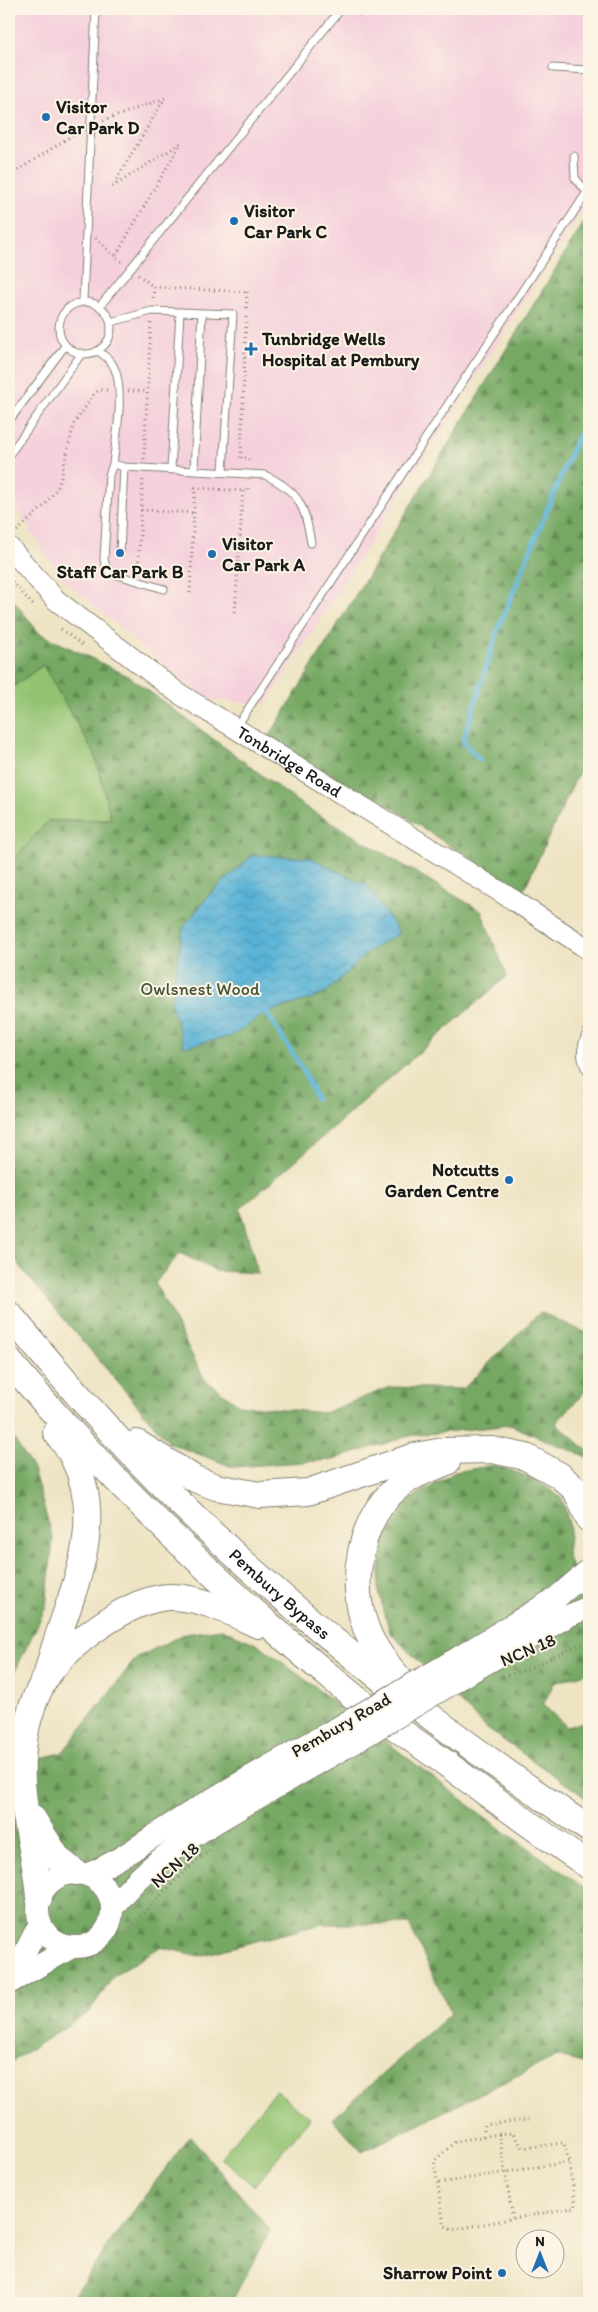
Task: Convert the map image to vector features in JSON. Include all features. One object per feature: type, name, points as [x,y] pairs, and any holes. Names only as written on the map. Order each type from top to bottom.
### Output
[{"type":"highway","name":"Pembury Bypass","points":[[9,1314],[58,1374],[95,1414],[174,1496],[232,1552],[374,1672],[437,1720],[589,1829]]},
{"type":"highway","name":"Pembury Bypass","points":[[9,1361],[34,1392],[148,1512],[212,1574],[356,1697],[589,1866]]},
{"type":"highway","points":[[34,1392],[53,1428],[73,1456],[87,1499],[88,1519],[84,1560],[53,1646],[46,1677]]},
{"type":"highway","points":[[95,1414],[195,1479],[216,1487],[260,1495],[308,1492],[415,1456],[443,1451],[468,1452],[492,1450],[526,1457],[559,1475],[583,1492],[589,1519]]},
{"type":"highway","points":[[437,1720],[389,1668],[365,1627],[358,1584],[359,1565],[362,1546],[369,1528],[387,1499],[399,1486],[423,1470],[446,1463],[468,1452]]},
{"type":"highway","points":[[40,1911],[38,1877],[22,1776],[27,1720],[46,1677],[67,1654],[100,1626],[122,1612],[149,1600],[171,1597],[195,1600],[218,1606],[284,1636]]},
{"type":"highway","points":[[26,1808],[58,1859],[82,1873]]},
{"type":"main road","name":"Pembury Road","points":[[463,1666],[556,1598],[589,1570]]},
{"type":"main road","name":"Pembury Road","points":[[113,1907],[130,1885],[152,1865],[188,1838],[352,1732],[463,1666],[589,1607]]},
{"type":"main road","name":"Pembury Road","points":[[82,1873],[115,1862],[175,1821],[258,1772],[352,1732]]},
{"type":"main road","points":[[82,1873],[105,1887],[113,1907],[109,1926],[97,1940],[85,1946],[75,1955],[9,1982],[40,1911],[44,1888],[53,1879],[64,1874],[82,1873]]},
{"type":"main road","points":[[40,1911],[45,1932],[75,1955]]},
{"type":"street","name":"Tonbridge Road","points":[[12,540],[56,600],[178,693],[515,901],[589,950]]},
{"type":"lane","points":[[83,302],[96,9]]},
{"type":"lane","points":[[100,306],[341,9]]},
{"type":"lane","points":[[553,68],[589,70]]},
{"type":"lane","points":[[236,729],[588,190],[575,178],[574,156]]},
{"type":"lane","points":[[83,302],[92,302],[100,306],[111,322],[109,339],[98,351],[82,354],[66,346],[60,336],[60,321],[69,307],[83,302]]},
{"type":"lane","points":[[111,322],[152,311],[233,314],[224,472]]},
{"type":"lane","points":[[171,469],[180,312]]},
{"type":"lane","points":[[194,470],[202,313]]},
{"type":"lane","points":[[9,421],[66,346]]},
{"type":"lane","points":[[98,351],[106,356],[115,368],[118,391],[113,464],[109,475],[104,559],[106,567],[111,573],[164,589]]},
{"type":"lane","points":[[9,455],[82,354]]},
{"type":"lane","points":[[113,464],[124,467],[265,475],[280,482],[297,497],[306,513],[311,543]]},
{"type":"lane","points":[[120,553],[124,467]]},
{"type":"lane","points":[[589,1028],[580,1048],[581,1059],[589,1074]]},
{"type":"path","points":[[358,16],[359,9]]},
{"type":"path","points":[[9,176],[92,122],[165,98],[112,187],[180,143],[116,257]]},
{"type":"path","points":[[95,237],[130,269],[154,287],[248,292],[241,458],[249,458],[248,491],[195,488],[190,593]]},
{"type":"path","points":[[137,582],[154,287]]},
{"type":"path","points":[[12,540],[45,505],[59,485],[65,467],[66,448],[74,424],[94,394],[104,389],[148,391]]},
{"type":"path","points":[[236,612],[243,491]]},
{"type":"path","points":[[142,510],[194,513]]},
{"type":"path","name":"NCN 18","points":[[498,1678],[530,1668],[589,1640]]},
{"type":"path","name":"NCN 18","points":[[75,1955],[95,1957],[117,1941],[177,1880],[217,1846]]},
{"type":"path","points":[[483,2136],[485,2125],[529,2119]]},
{"type":"path","points":[[512,2133],[523,2148],[564,2142],[576,2207],[451,2230],[444,2224],[434,2161],[456,2141],[499,2134],[512,2133]]},
{"type":"path","points":[[499,2134],[514,2219]]},
{"type":"path","points":[[438,2183],[569,2162]]},
{"type":"shaded area","name":"Tunbridge Wells Hospital at Pembury","points":[[22,9],[589,9],[589,200],[266,704],[208,700],[148,652],[63,579],[9,498],[9,19]]},
{"type":"green space","points":[[589,214],[589,750],[522,894],[393,808],[267,740]]},
{"type":"green space","name":"Owlsnest Wood","points":[[9,595],[39,633],[130,677],[302,805],[481,911],[507,976],[240,1209],[258,1273],[216,1271],[180,1253],[155,1283],[205,1380],[239,1405],[324,1413],[390,1387],[463,1389],[540,1312],[589,1334],[589,1387],[556,1423],[589,1452],[589,1458],[510,1425],[409,1436],[331,1460],[233,1467],[169,1443],[25,1273],[9,1250],[9,865],[48,821],[111,819],[95,755],[43,665],[11,688],[9,697]]},
{"type":"green space","points":[[43,665],[95,755],[111,819],[48,821],[9,865],[9,697],[11,688]]},
{"type":"green space","points":[[9,1431],[33,1469],[53,1539],[46,1607],[9,1684]]},
{"type":"green space","points":[[494,1465],[533,1478],[562,1498],[570,1527],[567,1554],[589,1617],[589,1672],[554,1683],[543,1705],[567,1727],[589,1720],[589,1800],[486,1728],[390,1633],[378,1588],[383,1542],[409,1500],[455,1472]]},
{"type":"green space","points":[[222,1629],[261,1646],[494,1824],[589,1891],[589,2065],[557,2056],[362,2152],[332,2119],[451,2013],[409,1924],[322,1924],[199,1956],[160,1947],[114,1976],[89,2012],[9,2063],[9,1765],[62,1753],[136,1658],[184,1634]]},
{"type":"green space","points":[[276,2090],[310,2118],[254,2186],[220,2158]]},
{"type":"green space","points":[[190,2136],[270,2230],[231,2303],[69,2303],[114,2237]]},
{"type":"water","points":[[253,855],[311,858],[368,886],[399,933],[369,951],[324,994],[266,1013],[232,1036],[184,1047],[171,1003],[183,928],[209,895]]},
{"type":"waterway","points":[[480,760],[463,742],[498,629],[576,440],[589,421]]},
{"type":"waterway","points":[[267,1013],[303,1070],[316,1099]]},
{"type":"place","name":"Visitor Car Park D","points":[[46,117]]},
{"type":"place","name":"Visitor Car Park C","points":[[234,221]]},
{"type":"place","name":"Tunbridge Wells Hospital at Pembury","points":[[251,349]]},
{"type":"place","name":"Staff Car Park B","points":[[120,553]]},
{"type":"place","name":"Visitor Car Park A","points":[[212,554]]},
{"type":"place","name":"Notcutts Garden Centre","points":[[509,1180]]},
{"type":"place","name":"Sharrow Point","points":[[502,2273]]}]
